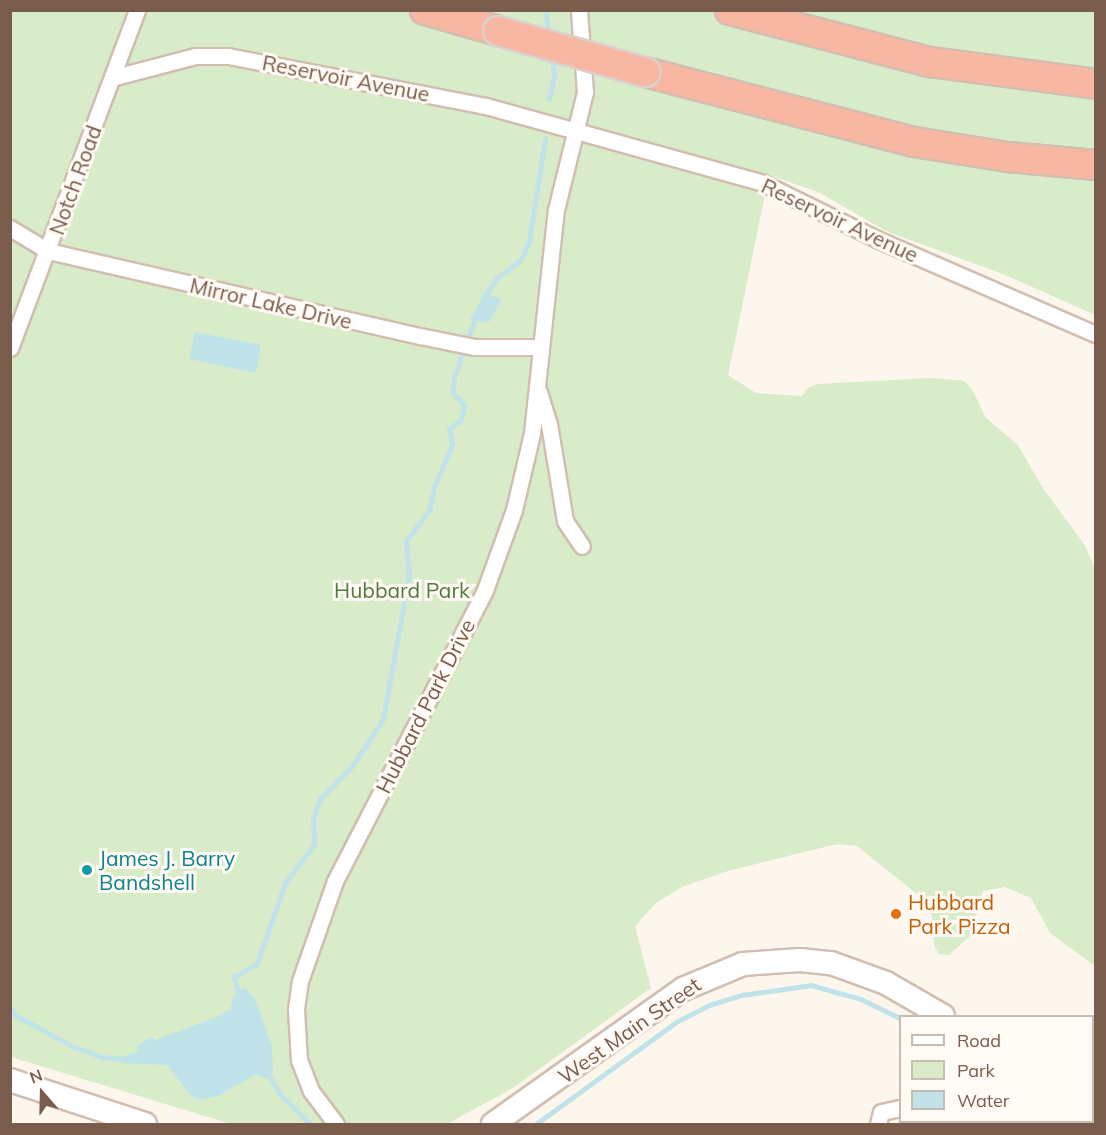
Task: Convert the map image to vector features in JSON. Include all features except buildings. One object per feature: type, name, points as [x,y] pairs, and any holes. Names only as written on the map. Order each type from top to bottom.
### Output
[{"type":"highway","points":[[425,10],[645,72],[914,142],[1008,158],[1095,165]]},
{"type":"highway","points":[[730,10],[930,62],[1095,84]]},
{"type":"main road","name":"West Main Street","points":[[493,1125],[683,989],[743,964],[800,960],[831,963],[886,983],[940,1015]]},
{"type":"main road","points":[[10,1080],[145,1125]]},
{"type":"street","name":"Notch Road","points":[[10,348],[115,77],[137,10]]},
{"type":"street","points":[[577,130],[586,75],[579,10]]},
{"type":"street","name":"Reservoir Avenue","points":[[115,77],[195,56],[228,56],[417,91],[577,130],[763,183],[878,239],[1095,334]]},
{"type":"street","name":"Hubbard Park Drive","points":[[336,1125],[311,1091],[299,1060],[296,1010],[306,958],[335,880],[461,638],[501,550],[525,470],[559,191],[577,130]]},
{"type":"street","name":"Mirror Lake Drive","points":[[10,228],[48,251],[442,341],[474,346],[540,347]]},
{"type":"street","points":[[537,384],[549,424],[566,521],[582,546]]},
{"type":"street","points":[[878,1125],[881,1112],[899,1108]]},
{"type":"green space","name":"Hubbard Park","points":[[11,11],[1095,11],[1095,315],[1003,274],[888,232],[818,192],[769,175],[728,375],[756,393],[802,396],[808,388],[817,384],[931,378],[964,381],[972,389],[986,418],[1018,445],[1042,487],[1084,544],[1096,570],[1095,966],[1050,933],[1031,898],[1005,887],[983,891],[971,935],[949,955],[939,954],[934,945],[932,916],[922,898],[857,846],[837,844],[728,871],[682,887],[656,903],[635,926],[651,988],[513,1088],[447,1124],[231,1124],[11,1057]]},
{"type":"water","points":[[485,293],[501,299],[496,311],[488,323],[470,320]]},
{"type":"water","points":[[195,332],[261,345],[256,373],[189,359]]},
{"type":"water","points":[[245,987],[255,999],[272,1046],[273,1072],[265,1079],[257,1074],[218,1096],[200,1100],[192,1097],[167,1065],[121,1063],[121,1057],[140,1051],[137,1046],[151,1037],[155,1040],[217,1017],[230,1009],[233,997]]},
{"type":"waterway","points":[[546,10],[549,35]]},
{"type":"waterway","points":[[549,99],[554,77],[552,55]]},
{"type":"waterway","points":[[484,297],[497,278],[521,260],[529,241],[545,139]]},
{"type":"waterway","points":[[239,996],[234,977],[257,964],[285,883],[314,845],[313,820],[320,799],[354,764],[383,719],[409,576],[406,541],[429,510],[434,488],[452,445],[449,429],[460,421],[464,405],[453,394],[454,377],[476,316]]},
{"type":"waterway","points":[[536,1124],[678,1021],[709,1005],[742,995],[811,985],[861,999],[899,1018]]},
{"type":"waterway","points":[[10,1008],[17,1016],[72,1046],[102,1057],[127,1059]]},
{"type":"waterway","points":[[267,1072],[281,1095],[310,1124]]},
{"type":"place","name":"James J. Barry Bandshell","points":[[87,870]]},
{"type":"place","name":"Hubbard Park Pizza","points":[[896,914]]}]
